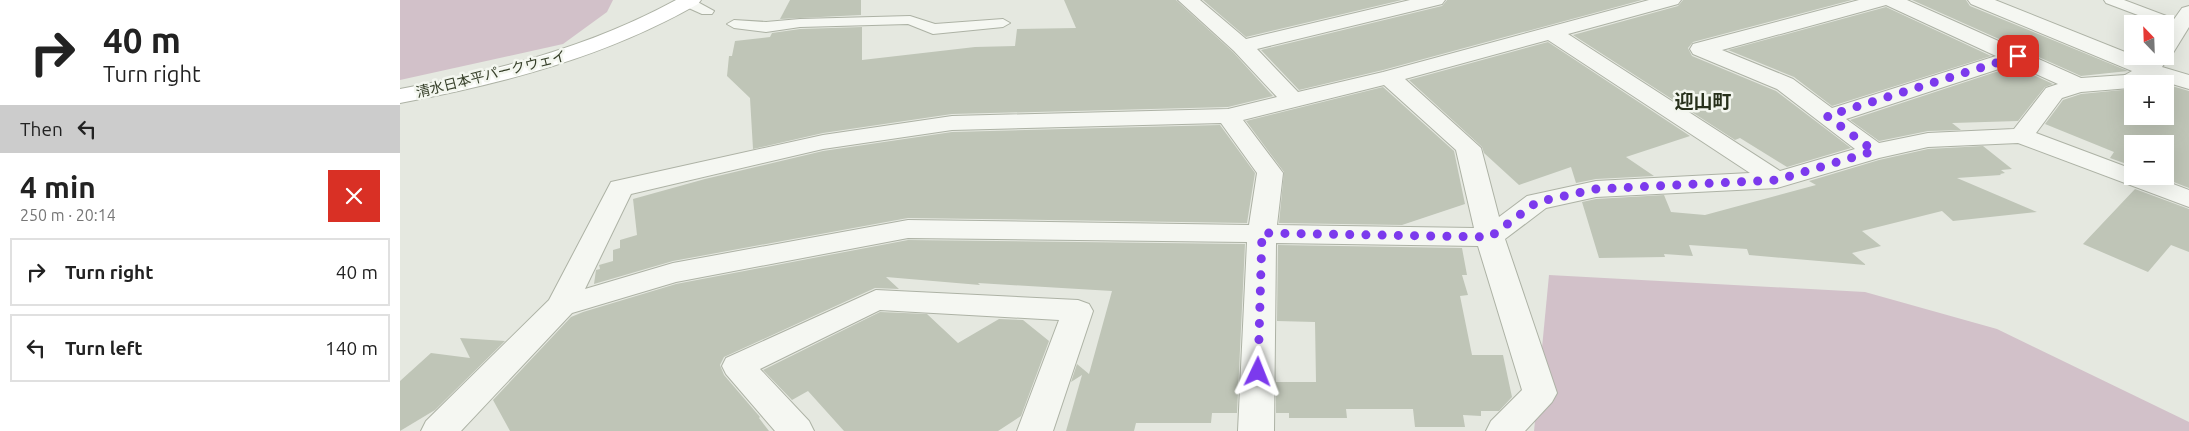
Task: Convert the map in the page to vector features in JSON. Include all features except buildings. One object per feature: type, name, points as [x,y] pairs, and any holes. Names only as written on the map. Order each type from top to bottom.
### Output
[{"type":"street","points":[[1188,0],[1242,46],[1292,100]]},
{"type":"street","points":[[1242,46],[1435,0]]},
{"type":"street","points":[[1604,0],[1625,12]]},
{"type":"street","points":[[454,425],[561,306],[620,188],[823,142],[952,122],[1228,116],[1388,77],[1671,0]]},
{"type":"street","points":[[1874,151],[1785,84],[1701,49],[1882,0]]},
{"type":"street","points":[[1891,0],[2018,56],[2078,85]]},
{"type":"street","points":[[1978,0],[2124,52]]},
{"type":"street","name":"清水日本平パークウェイ","points":[[400,96],[468,82],[551,60],[695,5]]},
{"type":"street","points":[[2174,35],[2185,19]]},
{"type":"street","points":[[1552,33],[1777,180]]},
{"type":"street","points":[[1827,116],[2018,56]]},
{"type":"street","points":[[2022,136],[2054,93],[2078,85],[2130,81],[2151,65]]},
{"type":"street","points":[[2158,65],[2189,82]]},
{"type":"street","points":[[1388,77],[1468,148],[1490,237],[1540,393],[1504,431]]},
{"type":"street","points":[[1228,116],[1270,173],[1262,233],[1256,431]]},
{"type":"street","points":[[561,306],[673,273],[908,229],[1490,237],[1537,202],[1596,189],[1777,180],[1874,151],[1928,140],[2022,136],[2189,199]]},
{"type":"street","points":[[796,431],[738,366],[876,300],[1078,311],[1036,431]]},
{"type":"lane","points":[[2111,0],[2185,19]]},
{"type":"lane","points":[[734,24],[746,27],[766,27],[800,23],[910,20],[933,29],[1003,23]]},
{"type":"shaded area","points":[[400,0],[613,0],[607,12],[563,44],[400,80]]},
{"type":"shaded area","points":[[1549,275],[1865,292],[1997,329],[2189,422],[2189,431],[1534,431]]},
{"type":"district","name":"迎山町","points":[[1703,101]]},
{"type":"route","points":[[1258,372],[1262,233],[1490,237],[1537,202],[1596,189],[1777,180],[1874,151],[1827,116],[2018,56]]}]
